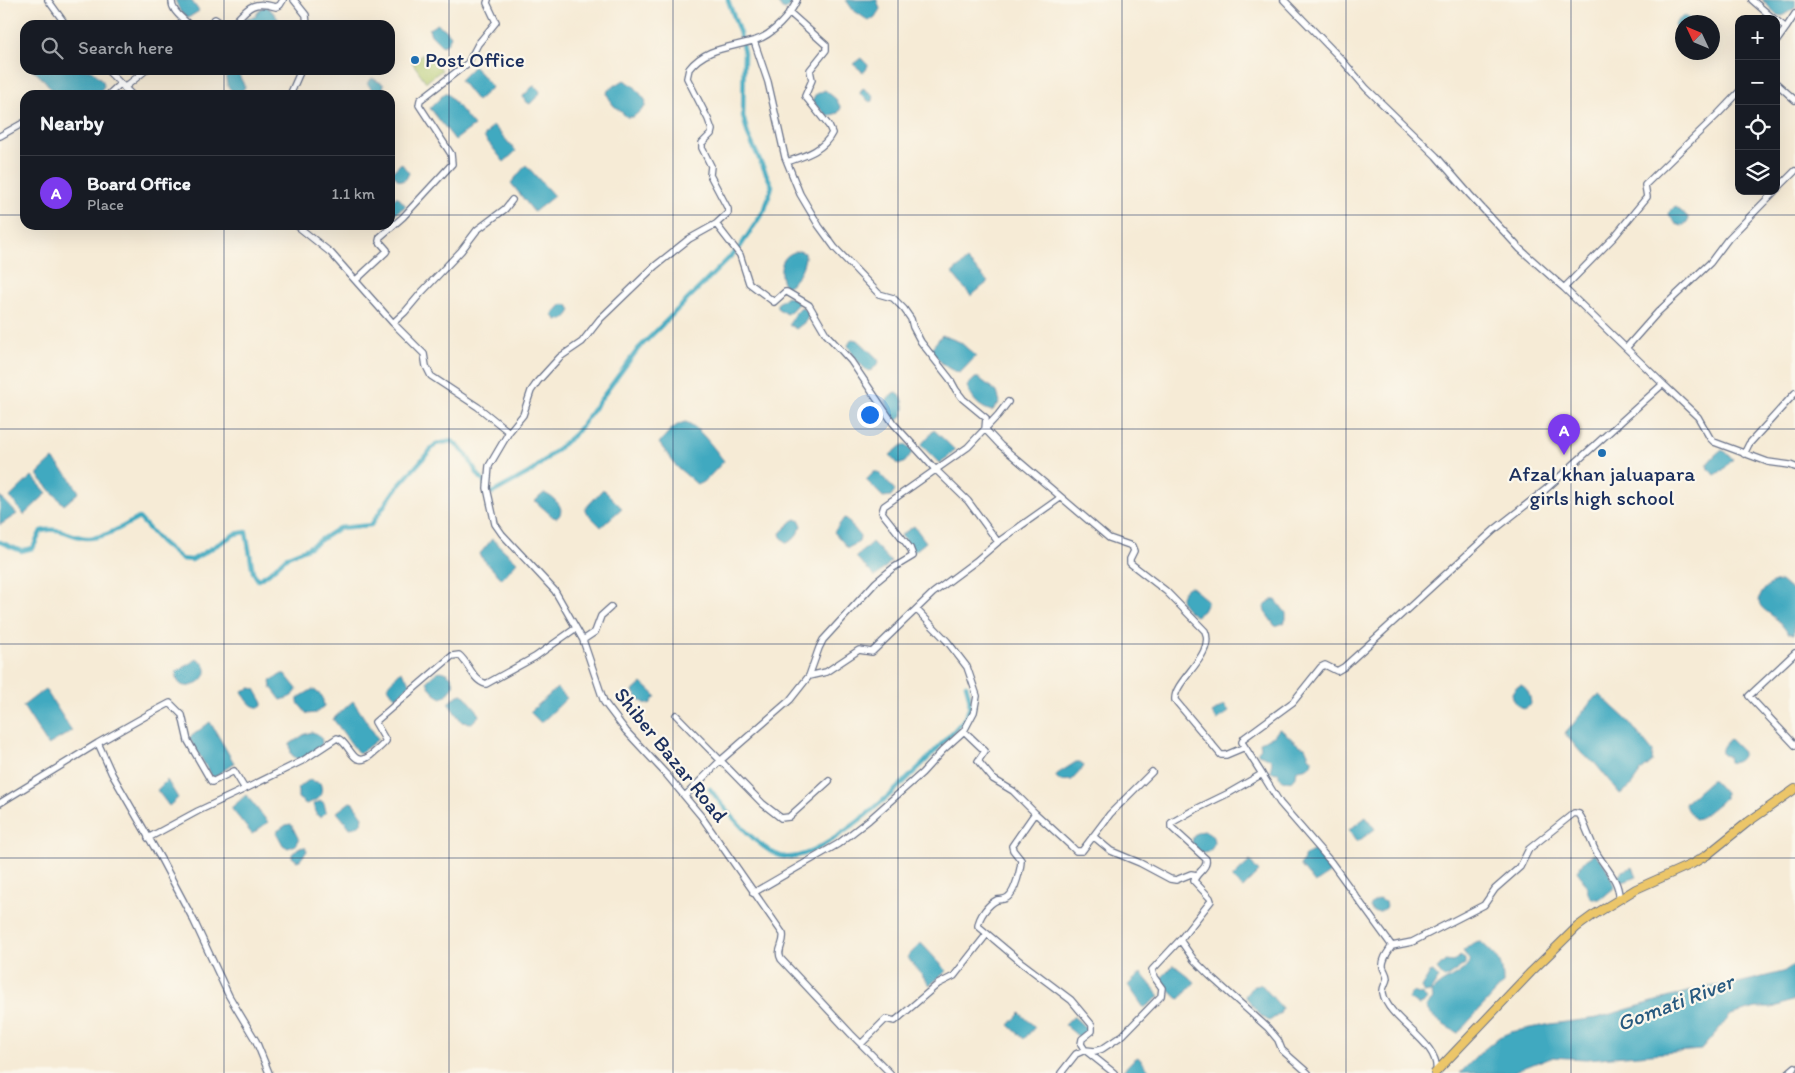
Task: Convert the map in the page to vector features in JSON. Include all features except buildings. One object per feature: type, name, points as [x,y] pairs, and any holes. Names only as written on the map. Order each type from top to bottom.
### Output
[{"type":"main road","points":[[1436,1072],[1531,972],[1577,927],[1641,886],[1692,864],[1707,855],[1748,822],[1795,789]]},
{"type":"street","points":[[48,0],[62,20]]},
{"type":"street","points":[[172,0],[173,8],[184,20]]},
{"type":"street","points":[[237,20],[255,4],[265,2],[276,7],[283,0]]},
{"type":"street","points":[[294,0],[306,15],[306,20]]},
{"type":"street","points":[[395,224],[452,164],[451,154],[418,106],[420,100],[468,62],[478,44],[496,22],[487,3],[488,0]]},
{"type":"street","points":[[797,0],[776,28],[754,41],[716,49],[689,67],[687,77],[710,126],[711,134],[702,142],[702,148],[709,159],[711,166],[710,175],[728,209],[728,214],[716,224],[740,255],[748,281],[761,293],[774,302],[784,292],[787,292],[810,305],[826,334],[851,361],[893,423],[936,470],[968,501],[998,542]]},
{"type":"street","points":[[1284,0],[1342,60],[1366,88],[1436,156],[1520,249],[1627,347],[1698,417],[1714,442],[1768,462],[1790,464],[1795,467]]},
{"type":"street","points":[[1752,0],[1770,15]]},
{"type":"street","points":[[787,162],[806,156],[816,150],[832,134],[829,126],[805,96],[812,80],[810,70],[826,50],[826,45],[789,12]]},
{"type":"street","points":[[1780,36],[1795,14]]},
{"type":"street","points":[[1780,23],[1786,28]]},
{"type":"street","points":[[754,41],[768,82],[787,162],[800,194],[836,248],[879,294],[893,298],[904,309],[911,319],[913,328],[921,342],[963,399],[986,418],[985,429],[1000,446],[1035,473],[1060,498],[1109,538],[1132,546],[1134,551],[1130,563],[1166,591],[1205,631],[1208,637],[1207,642],[1195,667],[1175,695],[1175,700],[1221,755],[1226,755],[1244,747]]},
{"type":"street","points":[[112,75],[126,90]]},
{"type":"street","points":[[116,90],[138,75]]},
{"type":"street","points":[[292,90],[300,75]]},
{"type":"street","points":[[1780,87],[1795,100]]},
{"type":"street","points":[[1564,288],[1614,237],[1647,197],[1645,185],[1735,96]]},
{"type":"street","points":[[0,136],[20,125]]},
{"type":"street","points":[[1780,186],[1795,171]]},
{"type":"street","points":[[1627,347],[1658,312],[1710,263],[1728,239],[1771,195]]},
{"type":"street","points":[[393,323],[461,251],[477,230],[506,209],[512,200]]},
{"type":"street","name":"Shiber Bazar Road","points":[[716,224],[689,239],[655,266],[600,319],[582,342],[560,357],[538,380],[531,391],[523,414],[509,432],[489,466],[486,480],[493,520],[502,534],[555,591],[583,640],[604,702],[701,816],[783,934],[784,940],[779,952],[781,960],[890,1073]]},
{"type":"street","points":[[302,230],[331,253],[393,323],[424,354],[426,366],[431,376],[509,432]]},
{"type":"street","points":[[356,280],[386,252],[387,250],[379,241],[380,237],[388,230]]},
{"type":"street","points":[[1392,946],[1331,862],[1280,803],[1242,742],[1244,738],[1293,702],[1321,667],[1326,665],[1335,671],[1344,667],[1494,530],[1545,490],[1663,384]]},
{"type":"street","points":[[1744,454],[1749,444],[1795,393]]},
{"type":"street","points":[[685,796],[720,761],[790,700],[810,676],[818,648],[823,640],[885,574],[913,556],[910,548],[884,515],[882,509],[886,503],[968,447],[1008,402]]},
{"type":"street","points":[[810,676],[826,672],[859,650],[872,652],[933,593],[998,542],[1060,498]]},
{"type":"street","points":[[583,640],[596,632],[601,616],[611,606]]},
{"type":"street","points":[[753,892],[838,844],[869,820],[922,773],[964,731],[974,712],[977,696],[967,667],[947,641],[917,610]]},
{"type":"street","points":[[148,838],[302,761],[337,738],[342,740],[356,757],[362,760],[365,759],[386,741],[376,722],[452,656],[459,655],[464,659],[479,681],[486,684],[535,657],[576,628]]},
{"type":"street","points":[[1795,653],[1749,696],[1795,745]]},
{"type":"street","points":[[0,803],[98,743],[170,703],[182,715],[188,742],[211,781],[234,770],[245,789]]},
{"type":"street","points":[[676,715],[763,804],[781,818],[789,818],[829,780]]},
{"type":"street","points":[[964,731],[986,751],[978,761],[993,779],[1013,791],[1076,851],[1082,851],[1086,848],[1110,814],[1152,772]]},
{"type":"street","points":[[98,743],[112,774],[194,921],[229,996],[256,1041],[269,1073]]},
{"type":"street","points":[[1061,1073],[1076,1054],[1085,1050],[1095,1051],[1111,1045],[1162,996],[1162,988],[1154,977],[1152,970],[1180,940],[1211,900],[1196,884],[1194,878],[1204,867],[1206,859],[1172,827],[1171,823],[1229,794],[1262,774]]},
{"type":"street","points":[[1035,813],[1012,846],[1021,860],[1013,892],[1007,898],[997,900],[991,905],[978,926],[1071,1000],[1092,1028],[1092,1031],[1081,1042],[1085,1050],[1114,1073]]},
{"type":"street","points":[[1392,946],[1412,942],[1484,905],[1495,889],[1520,867],[1529,849],[1574,813],[1581,816],[1596,852],[1608,868],[1619,889],[1619,899]]},
{"type":"street","points":[[1093,836],[1110,851],[1140,863],[1170,879],[1176,880],[1191,874],[1197,875]]},
{"type":"street","points":[[861,1044],[886,1019],[895,1022],[938,984],[954,976],[987,934]]},
{"type":"street","points":[[1180,940],[1194,960],[1268,1028],[1278,1040],[1282,1050],[1308,1073]]},
{"type":"street","points":[[1392,946],[1383,966],[1387,978],[1383,994],[1389,1006],[1436,1058],[1436,1072]]},
{"type":"street","points":[[1788,1073],[1795,1067]]},
{"type":"green space","points":[[427,51],[442,70],[426,82],[412,62]]},
{"type":"water","points":[[175,0],[191,0],[199,11],[188,18],[180,11]]},
{"type":"water","points":[[776,0],[790,0],[792,4],[786,10],[782,9]]},
{"type":"water","points":[[846,0],[877,0],[880,9],[875,17],[869,21],[853,10]]},
{"type":"water","points":[[1762,0],[1795,0],[1795,8],[1782,16],[1777,15]]},
{"type":"water","points":[[265,6],[279,20],[245,20],[246,18],[255,17],[260,9]]},
{"type":"water","points":[[437,24],[451,36],[447,44],[442,46],[431,35],[429,29]]},
{"type":"water","points":[[861,58],[868,65],[863,72],[853,64]]},
{"type":"water","points":[[474,66],[492,87],[477,101],[460,80]]},
{"type":"water","points":[[38,75],[97,75],[103,81],[104,86],[101,90],[52,90]]},
{"type":"water","points":[[239,75],[245,87],[243,90],[231,90],[228,87],[226,77]]},
{"type":"water","points":[[372,78],[383,84],[384,90],[372,90],[367,83]]},
{"type":"water","points":[[624,80],[634,86],[646,101],[645,107],[633,117],[627,117],[613,105],[607,94],[608,90]]},
{"type":"water","points":[[535,86],[540,91],[539,95],[530,104],[525,101],[523,96]]},
{"type":"water","points":[[863,88],[874,96],[873,101],[870,102],[861,95],[860,93]]},
{"type":"water","points":[[825,90],[836,99],[841,108],[838,113],[828,116],[812,102],[815,95]]},
{"type":"water","points":[[446,92],[474,126],[455,140],[430,108]]},
{"type":"water","points":[[493,125],[516,151],[504,162],[484,137]]},
{"type":"water","points":[[401,163],[409,173],[406,179],[398,180],[395,176],[395,169]]},
{"type":"water","points":[[526,165],[554,196],[534,212],[511,183]]},
{"type":"water","points":[[397,196],[406,206],[395,213],[395,198]]},
{"type":"water","points":[[1675,206],[1689,219],[1682,226],[1676,224],[1668,213]]},
{"type":"water","points":[[799,251],[805,253],[802,268],[793,282],[785,287],[781,275],[782,264],[784,259]]},
{"type":"water","points":[[967,260],[988,282],[971,296],[952,273]]},
{"type":"water","points":[[787,296],[796,299],[798,304],[786,314],[777,308],[777,304]]},
{"type":"water","points":[[564,304],[568,305],[571,310],[569,315],[557,320],[552,315]]},
{"type":"water","points":[[801,307],[810,314],[805,322],[796,329],[789,324]]},
{"type":"water","points":[[942,335],[960,342],[976,356],[960,373],[943,364],[930,350]]},
{"type":"water","points":[[852,339],[858,340],[878,359],[879,363],[872,370],[868,371],[854,356],[848,345]]},
{"type":"water","points":[[975,378],[979,378],[997,392],[1000,402],[992,411],[979,405],[971,395],[967,386]]},
{"type":"water","points":[[897,392],[904,403],[904,411],[897,421],[891,418],[886,401],[893,393]]},
{"type":"water","points":[[685,422],[701,433],[724,461],[707,479],[698,485],[677,467],[659,443],[674,428]]},
{"type":"water","points":[[934,430],[955,450],[940,464],[921,445]]},
{"type":"water","points":[[902,445],[906,445],[913,451],[905,462],[899,465],[890,455]]},
{"type":"water","points":[[1721,450],[1733,459],[1722,471],[1715,475],[1708,469],[1707,464]]},
{"type":"water","points":[[53,459],[70,478],[79,492],[64,505],[38,476],[38,473]]},
{"type":"water","points":[[874,472],[878,472],[895,490],[891,496],[883,497],[866,480]]},
{"type":"water","points":[[32,476],[47,493],[24,515],[10,497]]},
{"type":"water","points":[[603,489],[622,508],[601,527],[584,510]]},
{"type":"water","points":[[544,493],[558,503],[561,510],[557,518],[553,517],[535,501]]},
{"type":"water","points":[[0,496],[17,514],[0,525]]},
{"type":"water","points":[[844,518],[847,519],[860,536],[859,542],[848,548],[834,532]]},
{"type":"water","points":[[796,519],[800,521],[802,526],[794,539],[787,543],[780,533]]},
{"type":"water","points":[[914,526],[926,542],[914,552],[901,535]]},
{"type":"water","points":[[492,539],[517,562],[502,579],[479,555]]},
{"type":"water","points":[[872,542],[891,562],[875,577],[856,557]]},
{"type":"water","points":[[1781,581],[1795,593],[1794,634],[1788,633],[1779,621],[1761,607],[1759,600],[1766,588],[1771,584]]},
{"type":"water","points":[[1190,586],[1207,600],[1203,611],[1196,616],[1187,610],[1181,598],[1185,590]]},
{"type":"water","points":[[1271,600],[1276,600],[1286,613],[1284,623],[1275,626],[1265,612],[1264,607]]},
{"type":"water","points":[[197,659],[204,665],[205,676],[194,685],[182,685],[177,680],[176,672]]},
{"type":"water","points":[[401,671],[411,684],[396,698],[387,686]]},
{"type":"water","points":[[441,671],[451,677],[454,684],[450,691],[442,698],[432,691],[427,681],[437,672]]},
{"type":"water","points":[[285,674],[297,689],[293,695],[281,700],[271,687],[270,681]]},
{"type":"water","points":[[642,683],[656,696],[650,704],[640,700],[633,691]]},
{"type":"water","points":[[1521,685],[1530,696],[1531,704],[1524,709],[1515,702],[1512,693],[1515,688]]},
{"type":"water","points":[[251,688],[255,689],[263,703],[261,707],[252,705],[242,691]]},
{"type":"water","points":[[557,688],[567,698],[541,723],[530,712]]},
{"type":"water","points":[[45,689],[72,731],[48,745],[23,706]]},
{"type":"water","points":[[313,689],[322,696],[324,706],[316,713],[307,714],[298,703],[298,698]]},
{"type":"water","points":[[463,694],[477,710],[479,716],[472,723],[462,722],[448,703],[458,695]]},
{"type":"water","points":[[1600,695],[1629,722],[1653,752],[1652,762],[1642,770],[1630,787],[1620,794],[1594,762],[1583,755],[1565,734],[1595,697]]},
{"type":"water","points":[[353,701],[378,739],[359,754],[333,719]]},
{"type":"water","points":[[1224,705],[1229,712],[1217,720],[1212,713]]},
{"type":"water","points":[[210,722],[234,763],[213,778],[189,738]]},
{"type":"water","points":[[1279,729],[1297,744],[1305,747],[1312,759],[1309,767],[1297,770],[1296,776],[1291,782],[1279,777],[1279,773],[1270,772],[1272,762],[1269,758],[1258,754],[1261,748],[1260,742],[1274,736]]},
{"type":"water","points":[[312,732],[320,736],[322,744],[311,754],[297,759],[291,754],[290,744],[305,734]]},
{"type":"water","points":[[1730,739],[1743,752],[1740,759],[1736,762],[1729,762],[1728,756],[1722,753],[1723,746]]},
{"type":"water","points":[[1076,762],[1084,765],[1072,780],[1061,781],[1056,777],[1057,774]]},
{"type":"water","points":[[167,780],[178,798],[169,806],[157,790]]},
{"type":"water","points":[[309,780],[320,783],[321,794],[314,801],[306,804],[298,798],[298,788]]},
{"type":"water","points":[[1711,780],[1725,793],[1725,798],[1700,818],[1695,819],[1687,810],[1686,802]]},
{"type":"water","points":[[246,795],[268,822],[252,834],[231,808]]},
{"type":"water","points":[[321,801],[324,803],[326,812],[321,817],[317,815],[313,804]]},
{"type":"water","points":[[350,802],[353,803],[363,817],[359,825],[350,828],[337,812]]},
{"type":"water","points":[[1366,817],[1375,829],[1357,842],[1349,830]]},
{"type":"water","points":[[291,824],[299,840],[296,845],[288,848],[283,845],[276,832]]},
{"type":"water","points":[[1203,831],[1213,838],[1214,842],[1207,852],[1203,853],[1193,846],[1192,842],[1199,832]]},
{"type":"water","points":[[305,847],[307,851],[300,860],[297,861],[292,857],[292,854],[298,848]]},
{"type":"water","points":[[1317,849],[1330,873],[1315,883],[1300,865],[1304,860],[1304,856]]},
{"type":"water","points":[[1594,854],[1604,864],[1615,887],[1601,899],[1592,898],[1588,894],[1586,884],[1577,871],[1585,860]]},
{"type":"water","points":[[1250,861],[1259,872],[1243,888],[1232,878]]},
{"type":"water","points":[[1633,867],[1637,877],[1620,883],[1617,878],[1622,871]]},
{"type":"water","points":[[1380,899],[1385,902],[1386,907],[1380,912],[1373,912],[1370,907],[1372,903]]},
{"type":"water","points":[[1481,942],[1501,964],[1503,984],[1458,1033],[1435,1019],[1426,1007],[1433,999],[1432,992],[1440,984],[1462,971],[1470,961],[1463,951],[1473,943]]},
{"type":"water","points":[[921,943],[947,971],[930,985],[907,957]]},
{"type":"water","points":[[1460,956],[1465,959],[1465,964],[1444,978],[1437,969],[1445,961],[1454,962]]},
{"type":"water","name":"Gomati River","points":[[1795,964],[1795,1000],[1772,1008],[1756,1008],[1731,1015],[1701,1050],[1586,1059],[1551,1057],[1510,1073],[1460,1073],[1499,1037],[1511,1032],[1597,1018],[1705,987],[1738,983],[1783,972]]},
{"type":"water","points":[[1174,965],[1195,982],[1180,999],[1159,980]]},
{"type":"water","points":[[1433,972],[1439,978],[1430,992],[1424,993],[1422,987],[1430,973]]},
{"type":"water","points":[[1141,973],[1160,996],[1144,1008],[1128,985]]},
{"type":"water","points":[[1261,984],[1282,1008],[1280,1014],[1269,1021],[1261,1016],[1245,996],[1252,987]]},
{"type":"water","points":[[1412,992],[1423,995],[1427,999],[1423,1004],[1419,1005],[1408,999]]},
{"type":"water","points":[[1020,1013],[1035,1027],[1024,1039],[1009,1025]]},
{"type":"water","points":[[1073,1017],[1087,1029],[1080,1038],[1065,1025]]},
{"type":"water","points":[[1138,1057],[1152,1073],[1121,1073],[1133,1060]]},
{"type":"waterway","points":[[0,542],[21,551],[33,548],[41,531],[55,530],[81,537],[94,538],[114,531],[139,518],[161,542],[181,559],[192,560],[235,534],[246,532],[253,572],[258,580],[288,556],[308,548],[339,528],[371,525],[394,491],[436,444],[452,441],[466,454],[492,493],[532,471],[575,434],[638,349],[740,247],[765,209],[772,186],[748,135],[743,116],[744,53],[740,34],[728,0]]},
{"type":"waterway","points":[[710,789],[744,829],[765,848],[785,857],[803,855],[824,845],[871,811],[934,752],[961,723],[969,711],[970,704],[966,685]]},
{"type":"place","name":"Post Office","points":[[415,60]]},
{"type":"place","name":"Afzal khan jaluapara girls high school","points":[[1602,453]]},
{"type":"place","name":"Board Office","points":[[1564,455]]}]
